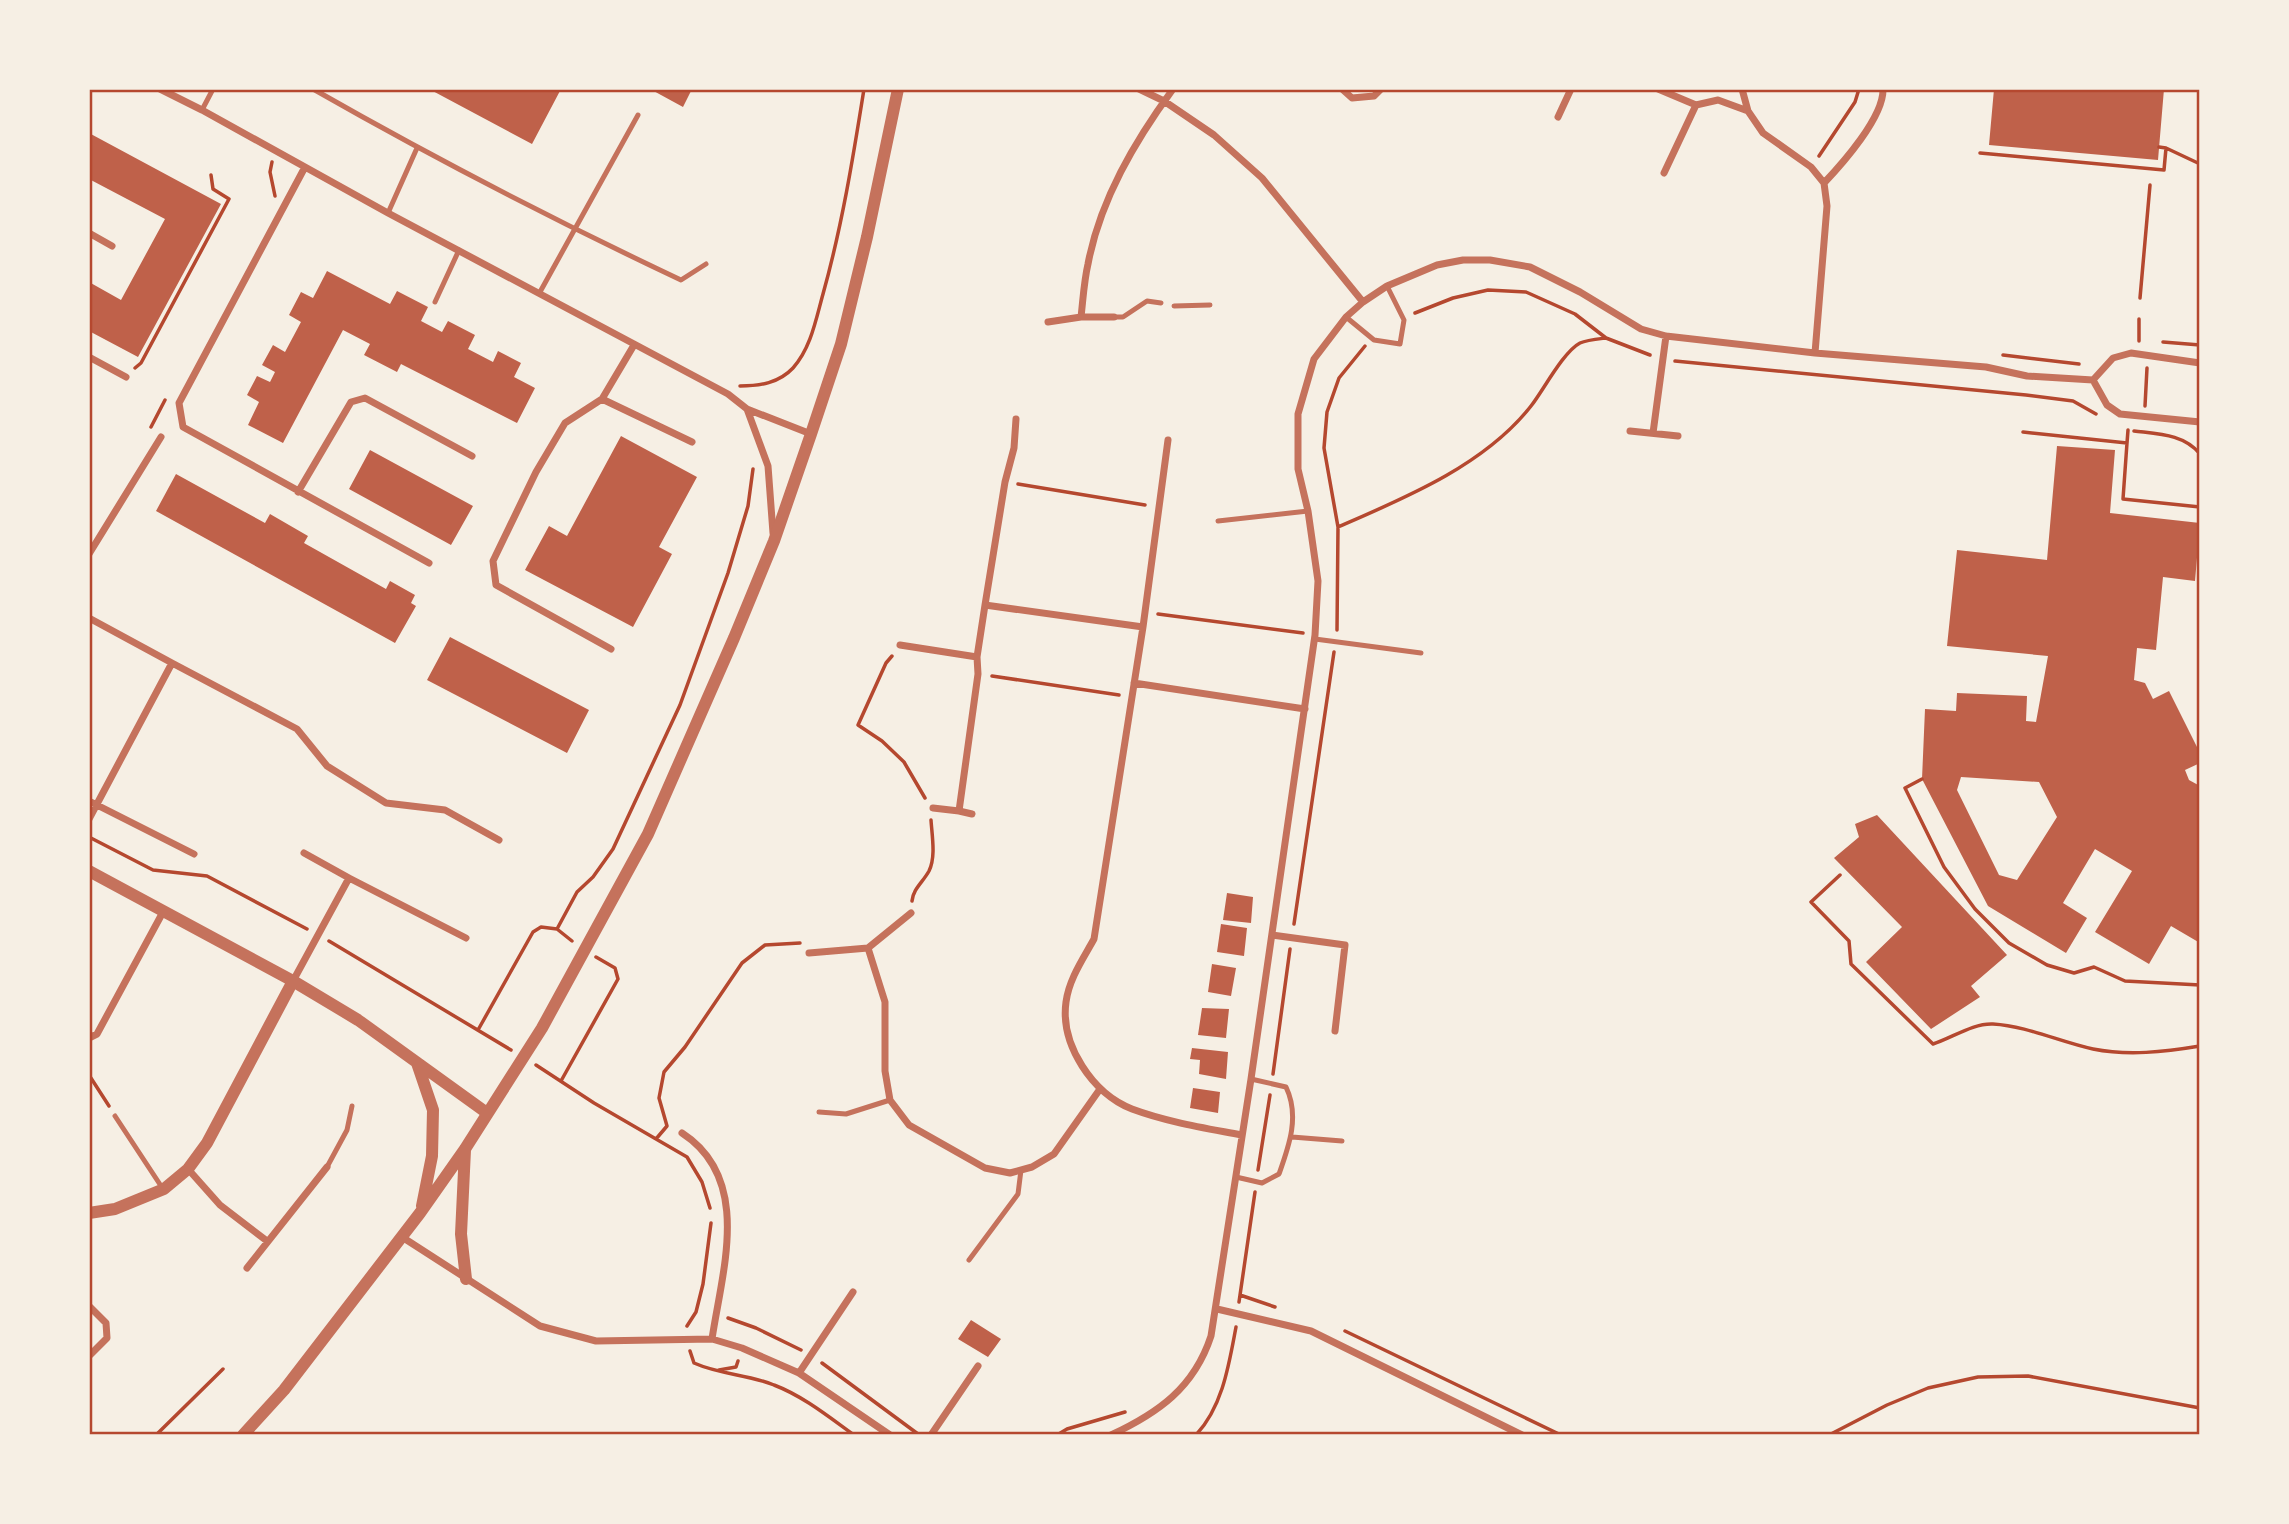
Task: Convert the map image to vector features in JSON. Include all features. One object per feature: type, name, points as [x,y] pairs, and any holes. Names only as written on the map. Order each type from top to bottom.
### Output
[{"type":"street","points":[[160,89],[728,394],[747,409],[811,434]]},
{"type":"street","points":[[243,1435],[284,1390],[402,1237],[465,1149],[542,1028],[648,834],[774,541],[811,434],[841,344],[898,89]]},
{"type":"street","points":[[1139,89],[1164,101],[1214,135],[1262,178],[1363,302]]},
{"type":"street","points":[[1081,317],[1088,263],[1101,214],[1124,165],[1173,89]]},
{"type":"street","points":[[1342,89],[1352,98],[1374,96],[1381,89]]},
{"type":"street","points":[[1558,117],[1571,89]]},
{"type":"street","points":[[1658,89],[1696,105],[1718,100],[1748,111]]},
{"type":"street","points":[[1741,89],[1748,111],[1763,133],[1811,167],[1824,183],[1827,206],[1815,353]]},
{"type":"street","points":[[1824,183],[1849,157],[1874,117],[1884,95],[1883,89]]},
{"type":"street","points":[[1664,173],[1696,105]]},
{"type":"street","points":[[305,167],[179,403],[183,427],[429,563]]},
{"type":"street","points":[[89,233],[112,246]]},
{"type":"street","points":[[1111,1435],[1160,1408],[1186,1383],[1203,1360],[1217,1308],[1315,637],[1318,581],[1308,511],[1298,469],[1298,414],[1314,359],[1346,317],[1387,286],[1437,265],[1462,260],[1490,260],[1530,267],[1580,292],[1641,329],[1666,336],[1815,353],[1986,367],[2027,376],[2092,380],[2113,358],[2131,353],[2200,363]]},
{"type":"street","points":[[1048,322],[1081,317],[1114,317]]},
{"type":"street","points":[[1653,433],[1666,336]]},
{"type":"street","points":[[611,649],[496,585],[493,561],[536,472],[565,423],[601,399],[634,345]]},
{"type":"street","points":[[89,356],[126,377]]},
{"type":"street","points":[[2092,380],[2107,405],[2120,414],[2200,422]]},
{"type":"street","points":[[298,492],[351,402],[365,397],[472,456]]},
{"type":"street","points":[[601,399],[692,442]]},
{"type":"street","points":[[747,409],[768,466],[774,541]]},
{"type":"street","points":[[959,811],[978,674],[977,657],[1005,482],[1014,448],[1016,419]]},
{"type":"street","points":[[1630,431],[1678,436]]},
{"type":"street","points":[[89,554],[161,437]]},
{"type":"street","points":[[1168,440],[1143,627],[1094,939],[1073,976],[1065,1004],[1068,1037],[1077,1056],[1100,1089],[1129,1108],[1171,1121],[1241,1135]]},
{"type":"street","points":[[985,605],[1143,627]]},
{"type":"street","points":[[89,618],[297,729],[327,766],[386,803],[445,810],[499,840]]},
{"type":"street","points":[[900,645],[977,657]]},
{"type":"street","points":[[89,819],[93,803],[172,663]]},
{"type":"street","points":[[1134,683],[1305,709]]},
{"type":"street","points":[[93,803],[194,854]]},
{"type":"street","points":[[933,808],[972,814]]},
{"type":"street","points":[[304,853],[466,938]]},
{"type":"street","points":[[89,871],[293,981],[358,1020],[488,1113]]},
{"type":"street","points":[[89,1213],[115,1209],[164,1189],[188,1169],[207,1143],[349,878]]},
{"type":"street","points":[[89,1038],[97,1034],[163,912]]},
{"type":"street","points":[[809,953],[868,948],[911,914]]},
{"type":"street","points":[[1272,935],[1345,945],[1335,1031]]},
{"type":"street","points":[[868,948],[885,1002],[885,1071],[890,1100],[909,1125],[985,1168],[1010,1174],[1032,1167],[1054,1154],[1100,1089]]},
{"type":"street","points":[[417,1063],[433,1110],[432,1156],[420,1213]]},
{"type":"street","points":[[682,1133],[708,1156],[727,1203],[729,1228],[712,1339]]},
{"type":"street","points":[[465,1149],[461,1234],[466,1279]]},
{"type":"street","points":[[247,1268],[327,1167]]},
{"type":"street","points":[[188,1169],[220,1205],[267,1241]]},
{"type":"street","points":[[402,1237],[540,1326],[596,1341],[712,1339],[751,1351],[799,1373],[890,1435]]},
{"type":"street","points":[[799,1373],[853,1292]]},
{"type":"street","points":[[89,1306],[106,1323],[107,1338],[89,1356]]},
{"type":"street","points":[[1217,1308],[1311,1331],[1522,1435]]},
{"type":"street","points":[[931,1435],[978,1366]]},
{"type":"lane","points":[[202,110],[213,89]]},
{"type":"lane","points":[[313,89],[417,148],[575,230],[681,280],[706,264]]},
{"type":"lane","points":[[540,292],[638,115]]},
{"type":"lane","points":[[388,213],[417,148]]},
{"type":"lane","points":[[435,302],[459,250]]},
{"type":"lane","points":[[1346,317],[1374,340],[1400,344],[1404,320],[1387,286]]},
{"type":"lane","points":[[1114,317],[1123,317],[1147,301],[1161,303]]},
{"type":"lane","points":[[1174,306],[1210,305]]},
{"type":"lane","points":[[1219,521],[1308,511]]},
{"type":"lane","points":[[1315,637],[1421,653]]},
{"type":"lane","points":[[1236,1177],[1262,1183],[1279,1174],[1292,1138],[1292,1101],[1286,1087],[1251,1079]]},
{"type":"lane","points":[[819,1112],[846,1114],[890,1100]]},
{"type":"lane","points":[[327,1167],[347,1130],[352,1106]]},
{"type":"lane","points":[[115,1116],[164,1189]]},
{"type":"lane","points":[[1292,1138],[1342,1141]]},
{"type":"lane","points":[[969,1260],[1018,1194],[1021,1170]]},
{"type":"path","points":[[728,394],[733,386],[756,386],[775,382],[792,369],[813,332],[836,248],[864,89]]},
{"type":"path","points":[[1811,167],[1855,103],[1859,89]]},
{"type":"path","points":[[2160,147],[2200,164]]},
{"type":"path","points":[[1980,153],[2164,170],[2166,148]]},
{"type":"path","points":[[126,377],[141,362],[229,199],[213,189],[211,175]]},
{"type":"path","points":[[2140,298],[2150,186]]},
{"type":"path","points":[[1404,320],[1453,298],[1488,290],[1526,292],[1575,314],[1606,338],[1662,359],[2073,401],[2105,418]]},
{"type":"path","points":[[2139,319],[2139,340],[2147,355],[2143,432]]},
{"type":"path","points":[[1338,527],[1441,478],[1501,439],[1531,407],[1560,364],[1579,343],[1606,338]]},
{"type":"path","points":[[1196,1435],[1222,1392],[1238,1314],[1336,642],[1338,527],[1324,448],[1327,412],[1339,378],[1360,350],[1374,340]]},
{"type":"path","points":[[2131,340],[2200,345]]},
{"type":"path","points":[[2000,355],[2085,365]]},
{"type":"path","points":[[2200,454],[2193,446],[2175,436],[2125,430],[2127,443],[2123,499],[2200,507]]},
{"type":"path","points":[[2023,432],[2127,443]]},
{"type":"path","points":[[557,929],[577,892],[593,877],[613,849],[680,705],[728,573],[748,506],[755,459]]},
{"type":"path","points":[[1005,482],[1159,507]]},
{"type":"path","points":[[1145,612],[1315,637]]},
{"type":"path","points":[[900,645],[886,663],[859,725],[882,740],[904,762],[933,808],[930,869],[913,894],[911,914]]},
{"type":"path","points":[[978,674],[1132,696]]},
{"type":"path","points":[[1922,779],[1905,788],[1944,867],[1975,909],[2009,943],[2047,965],[2074,973],[2095,967],[2125,981],[2200,985]]},
{"type":"path","points":[[89,837],[152,870],[206,876],[318,935],[520,1055]]},
{"type":"path","points":[[1840,875],[1811,902],[1849,941],[1851,964],[1933,1044],[1971,1027],[1992,1024],[2094,1049],[2143,1054],[2200,1046]]},
{"type":"path","points":[[478,1030],[533,932],[541,927],[557,929],[615,968],[618,979],[561,1081]]},
{"type":"path","points":[[656,1139],[667,1126],[659,1098],[664,1072],[742,963],[765,945],[807,942],[809,953]]},
{"type":"path","points":[[530,1062],[687,1157],[702,1182],[710,1205],[712,1226],[696,1312],[687,1324],[687,1341],[694,1363],[714,1371],[774,1385],[808,1403],[854,1435]]},
{"type":"path","points":[[89,1075],[115,1116]]},
{"type":"path","points":[[156,1435],[223,1369]]},
{"type":"path","points":[[1829,1435],[1887,1405],[1928,1388],[1978,1377],[2028,1376],[2200,1409]]},
{"type":"path","points":[[1057,1435],[1067,1429],[1135,1408]]},
{"type":"building","points":[[429,89],[561,89],[532,144]]},
{"type":"building","points":[[650,89],[692,89],[683,107]]},
{"type":"building","points":[[1994,89],[2164,89],[2158,160],[1989,145]]},
{"type":"building","points":[[89,133],[221,204],[138,357],[89,331],[89,282],[121,300],[165,219],[89,179]]},
{"type":"building","points":[[327,271],[390,304],[397,291],[428,307],[421,321],[442,332],[448,321],[475,335],[468,349],[493,362],[498,351],[521,363],[514,377],[535,388],[517,423],[401,364],[397,372],[364,355],[370,344],[343,330],[283,443],[248,425],[259,402],[247,395],[257,376],[270,382],[275,372],[262,365],[273,345],[285,352],[301,322],[289,315],[301,292],[313,298]]},
{"type":"building","points":[[621,436],[697,477],[659,547],[672,554],[633,627],[525,570],[549,526],[567,536]]},
{"type":"building","points":[[2057,446],[2115,450],[2110,513],[2200,523],[2195,581],[2163,577],[2156,650],[2137,648],[2134,680],[2145,683],[2153,699],[2169,691],[2200,753],[2200,763],[2185,770],[2189,780],[2200,786],[2200,943],[2171,926],[2149,964],[2095,932],[2132,871],[2095,849],[2063,903],[2087,918],[2066,953],[1988,906],[1922,779],[1925,709],[1956,711],[1957,693],[2027,696],[2026,721],[2036,722],[2048,656],[1947,646],[1957,550],[2047,560]],"holes":[[[1961,777],[2039,782],[2057,817],[2017,880],[1999,875],[1957,790]]]},
{"type":"building","points":[[370,450],[473,506],[451,545],[349,489]]},
{"type":"building","points":[[176,474],[265,523],[270,514],[308,536],[304,543],[386,589],[390,581],[415,595],[411,603],[416,606],[395,643],[156,511]]},
{"type":"building","points":[[450,637],[589,710],[567,753],[427,680]]},
{"type":"building","points":[[1877,815],[2007,955],[1971,986],[1980,997],[1931,1029],[1866,962],[1902,927],[1834,858],[1859,837],[1855,824]]},
{"type":"building","points":[[1227,893],[1253,897],[1251,923],[1223,920]]},
{"type":"building","points":[[1221,924],[1247,928],[1244,956],[1217,952]]},
{"type":"building","points":[[1212,964],[1236,968],[1231,996],[1208,992]]},
{"type":"building","points":[[1202,1008],[1229,1009],[1226,1038],[1198,1035]]},
{"type":"building","points":[[1192,1048],[1228,1052],[1226,1079],[1199,1074],[1200,1060],[1190,1059]]},
{"type":"building","points":[[1193,1088],[1220,1092],[1218,1113],[1190,1108]]},
{"type":"building","points":[[971,1320],[1001,1339],[988,1357],[958,1339]]}]
